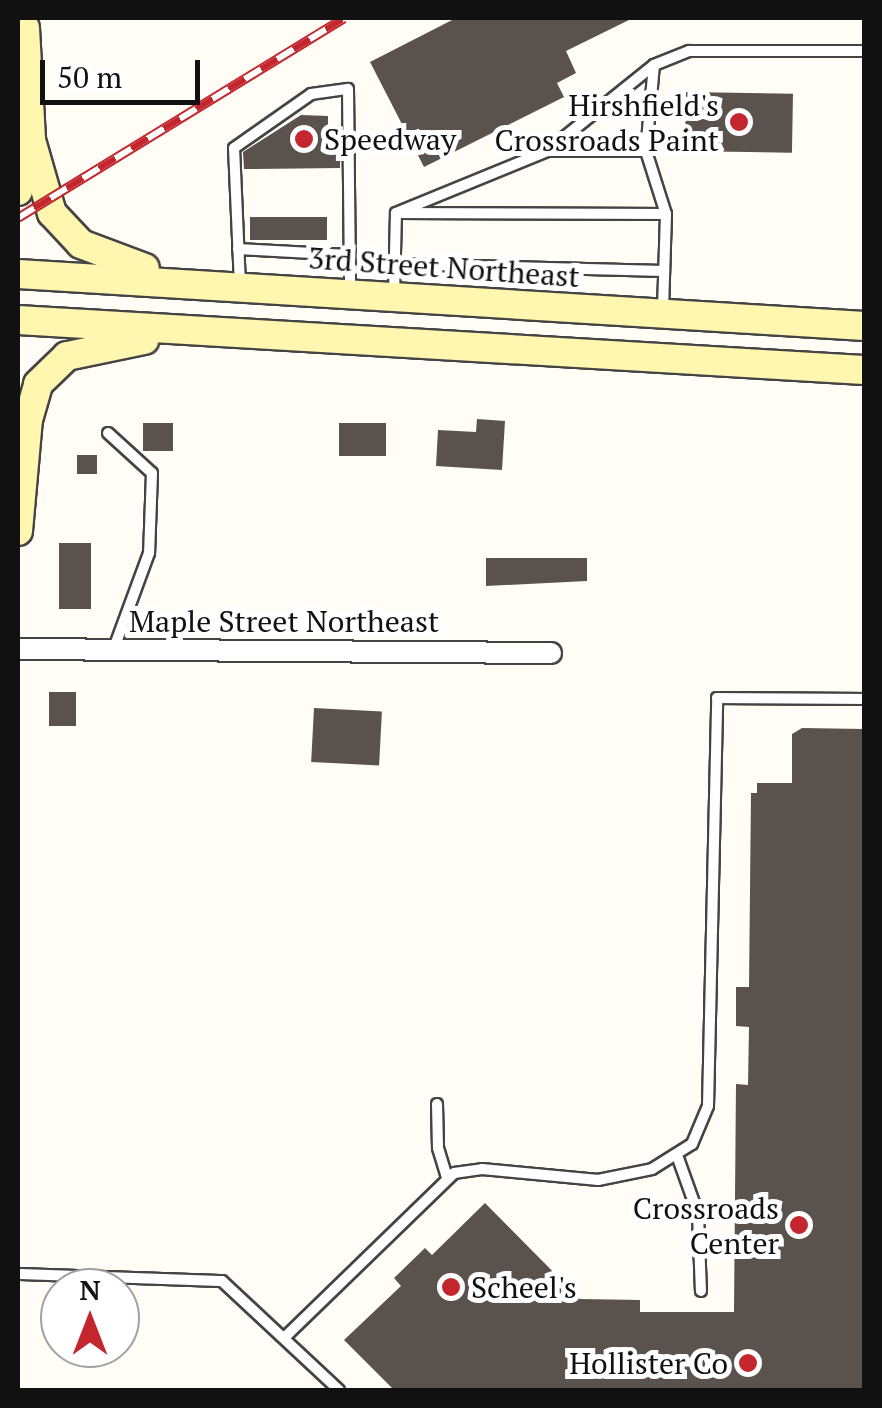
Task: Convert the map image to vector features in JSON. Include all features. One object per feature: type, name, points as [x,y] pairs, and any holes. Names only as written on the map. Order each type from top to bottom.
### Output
[{"type":"main road","points":[[18,191],[26,23]]},
{"type":"main road","points":[[26,23],[37,173],[67,233],[119,261],[240,285]]},
{"type":"main road","name":"3rd Street Northeast","points":[[18,274],[864,326]]},
{"type":"main road","points":[[18,320],[324,335],[864,370]]},
{"type":"main road","points":[[18,530],[30,404],[58,361],[96,346],[149,339],[324,335]]},
{"type":"street","name":"Maple Street Northeast","points":[[18,649],[551,652]]},
{"type":"lane","points":[[396,213],[547,151],[654,65],[689,51],[864,51]]},
{"type":"lane","points":[[654,65],[646,151],[666,214],[662,316]]},
{"type":"lane","points":[[240,285],[234,148],[310,94],[348,89],[350,293]]},
{"type":"lane","points":[[547,151],[646,151]]},
{"type":"lane","points":[[396,213],[666,214]]},
{"type":"lane","points":[[394,296],[396,213]]},
{"type":"lane","points":[[238,249],[350,255]]},
{"type":"lane","points":[[395,264],[664,272]]},
{"type":"lane","points":[[108,433],[152,473],[149,553],[114,649]]},
{"type":"lane","points":[[285,1337],[448,1177],[482,1169],[598,1180],[678,1158],[698,1135],[708,1106],[717,698],[864,699]]},
{"type":"lane","points":[[438,1104],[438,1148],[448,1177]]},
{"type":"lane","points":[[678,1158],[698,1214],[701,1291]]},
{"type":"lane","points":[[18,1274],[206,1276],[240,1292],[338,1390]]},
{"type":"building","points":[[456,18],[633,18],[566,51],[576,73],[557,83],[564,97],[424,167],[370,62]]},
{"type":"building","name":"Hirshfield's Crossroads Paint","points":[[686,92],[793,94],[792,153],[685,151]]},
{"type":"building","name":"Speedway","points":[[301,115],[328,116],[328,125],[340,125],[340,168],[244,169],[243,152]]},
{"type":"building","points":[[250,217],[327,217],[327,240],[250,240]]},
{"type":"building","points":[[477,419],[505,421],[502,470],[436,466],[438,430],[476,432]]},
{"type":"building","points":[[143,423],[173,423],[173,451],[143,451]]},
{"type":"building","points":[[339,423],[386,423],[386,456],[339,456]]},
{"type":"building","points":[[77,455],[97,455],[97,474],[77,474]]},
{"type":"building","points":[[59,543],[91,543],[91,609],[59,609]]},
{"type":"building","points":[[486,558],[587,558],[587,581],[486,586]]},
{"type":"building","points":[[49,692],[76,692],[76,726],[49,726]]},
{"type":"building","points":[[314,708],[382,712],[379,765],[311,762]]},
{"type":"building","name":"Crossroads Center","points":[[802,728],[864,729],[864,1390],[394,1390],[344,1340],[401,1286],[394,1278],[425,1248],[432,1255],[485,1203],[580,1299],[640,1300],[640,1312],[734,1312],[736,1084],[748,1085],[749,1027],[736,1026],[736,987],[749,987],[751,793],[757,793],[757,783],[792,783],[792,734]]},
{"type":"railway","points":[[18,218],[344,18]]},
{"type":"place","name":"Hirshfield's Crossroads Paint","points":[[739,122]]},
{"type":"place","name":"Speedway","points":[[304,139]]},
{"type":"place","name":"Crossroads Center","points":[[799,1225]]},
{"type":"place","name":"Scheel's","points":[[451,1287]]},
{"type":"place","name":"Hollister Co","points":[[748,1363]]}]
